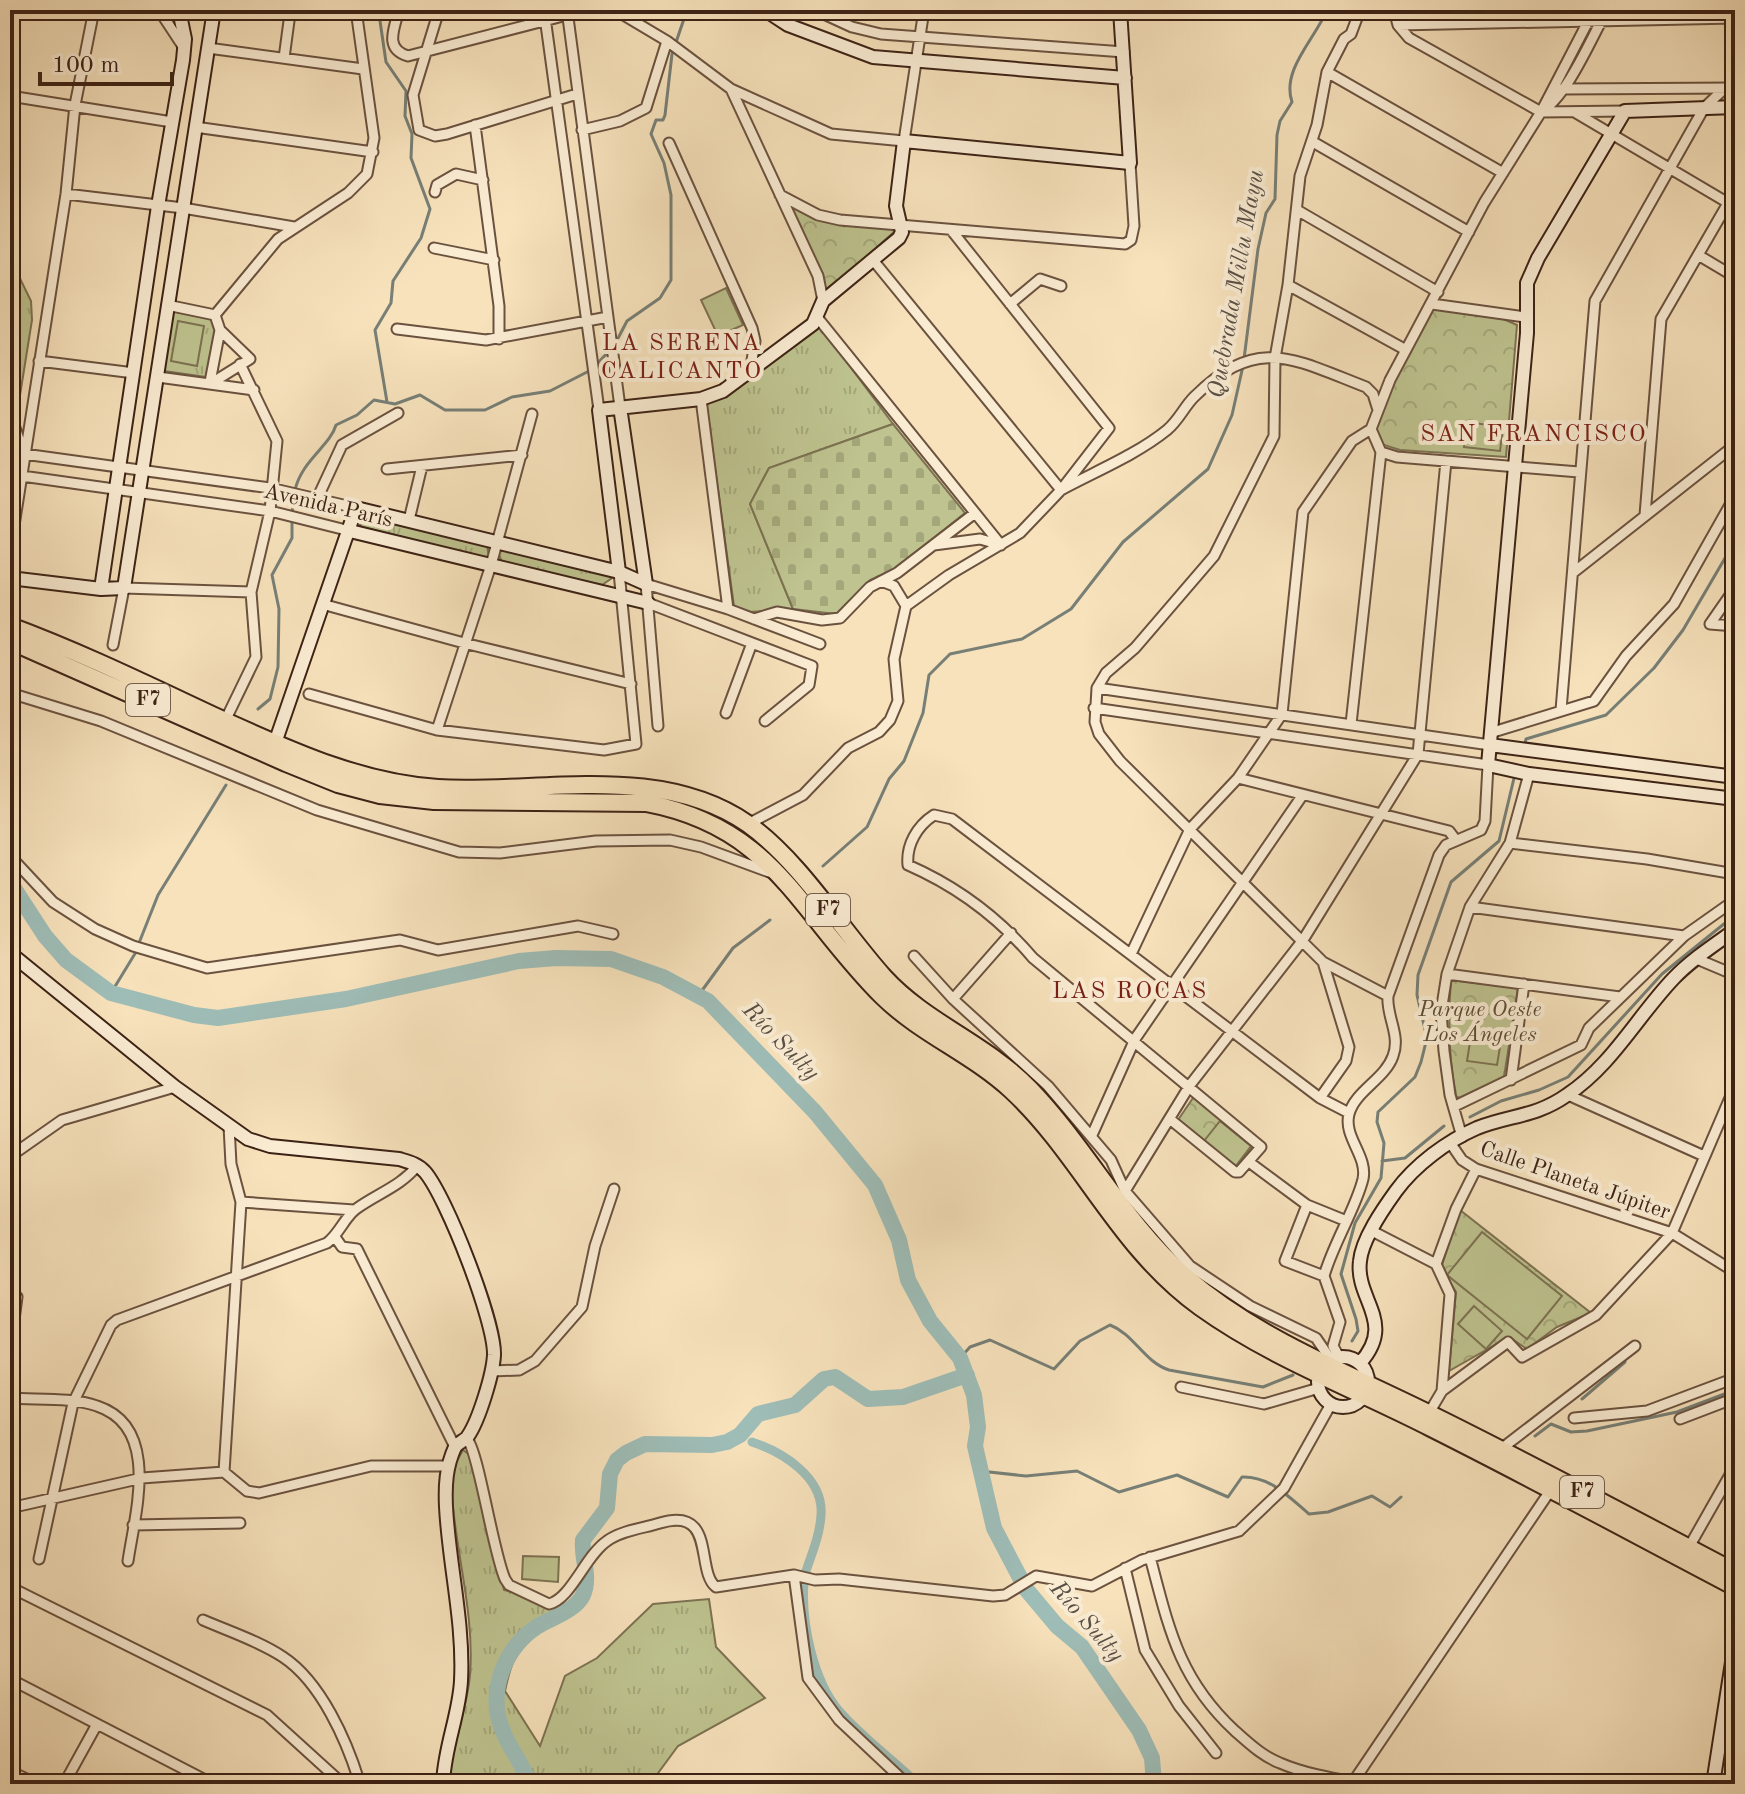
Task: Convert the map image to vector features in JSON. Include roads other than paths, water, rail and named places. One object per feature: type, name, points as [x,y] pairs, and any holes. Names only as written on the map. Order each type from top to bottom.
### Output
[{"type":"highway","name":"F7","points":[[10,626],[275,743],[329,765],[383,781],[480,789],[647,788],[682,794],[748,824],[784,857],[889,983],[1033,1092],[1164,1257],[1226,1308],[1431,1428],[1735,1587]]},
{"type":"highway","name":"F7","points":[[10,641],[338,784],[407,799],[608,800],[676,808],[731,832],[779,875],[897,1011],[1011,1090],[1125,1236],[1179,1291],[1223,1323],[1326,1369]]},
{"type":"highway","name":"F7","points":[[1366,1391],[1429,1413],[1735,1572]]},
{"type":"street","points":[[10,551],[66,194],[75,105],[94,10]]},
{"type":"street","points":[[159,10],[184,48]]},
{"type":"street","points":[[101,589],[184,48],[179,10]]},
{"type":"street","points":[[113,645],[140,493],[214,10]]},
{"type":"street","points":[[284,58],[289,21],[286,10]]},
{"type":"street","points":[[215,315],[269,247],[359,184],[367,174],[373,152],[356,10]]},
{"type":"street","points":[[399,10],[392,37],[395,50],[408,56],[545,15],[601,10]]},
{"type":"street","points":[[439,10],[413,95],[419,130],[435,136],[577,94]]},
{"type":"street","points":[[615,10],[667,41],[731,89],[838,137],[1130,163]]},
{"type":"street","points":[[765,10],[788,25],[854,52],[915,63],[1125,78]]},
{"type":"street","points":[[815,10],[852,27],[881,34],[1124,52]]},
{"type":"street","points":[[599,410],[701,399],[723,391],[751,367],[813,324],[823,301],[899,238],[902,232],[896,206],[924,10]]},
{"type":"street","points":[[780,195],[827,218],[1125,244],[1131,240],[1134,226],[1120,10]]},
{"type":"street","points":[[1360,10],[1351,34],[1344,39],[1327,72],[1313,142],[1300,176],[1288,285],[1275,358],[1274,436],[1214,556],[1135,648],[1106,673],[1097,688],[1094,708],[1099,734],[1120,761],[1323,962],[1388,996]]},
{"type":"street","points":[[1394,10],[1398,25],[1409,38],[1541,112],[1735,107]]},
{"type":"street","points":[[1460,10],[1460,23]]},
{"type":"street","points":[[1131,954],[1190,829],[1238,778],[1272,733],[1282,714],[1303,512],[1352,441],[1371,429],[1406,350],[1469,232],[1541,112],[1594,10]]},
{"type":"street","points":[[1541,112],[1551,105],[1562,89],[1607,10]]},
{"type":"street","points":[[567,12],[646,584],[658,726]]},
{"type":"street","points":[[309,694],[437,730],[604,750],[636,744],[595,373],[545,15]]},
{"type":"street","points":[[1398,25],[1735,18]]},
{"type":"street","points":[[582,130],[620,121],[646,108],[667,41]]},
{"type":"street","points":[[208,48],[363,69]]},
{"type":"street","points":[[1327,72],[1503,173]]},
{"type":"street","points":[[1562,89],[1730,88]]},
{"type":"street","points":[[1561,710],[1595,301],[1704,108],[1730,88]]},
{"type":"street","points":[[731,89],[818,276],[823,301]]},
{"type":"street","points":[[10,96],[172,122]]},
{"type":"street","points":[[1326,1369],[1340,1322],[1324,1276],[1344,1220],[1363,1180],[1363,1170],[1348,1126],[1349,1113],[1393,1056],[1395,1032],[1388,1013],[1388,996],[1439,855],[1455,839],[1475,835],[1485,821],[1530,273],[1625,111]]},
{"type":"street","points":[[1576,113],[1732,205]]},
{"type":"street","points":[[475,125],[494,260],[499,339]]},
{"type":"street","points":[[195,127],[373,152]]},
{"type":"street","points":[[1313,142],[1469,232]]},
{"type":"street","points":[[669,143],[752,328],[755,341],[751,367]]},
{"type":"street","points":[[435,192],[437,185],[456,174],[483,180]]},
{"type":"street","points":[[1645,515],[1661,319],[1698,255],[1732,205],[1735,191]]},
{"type":"street","points":[[66,194],[183,208],[294,227]]},
{"type":"street","points":[[1297,210],[1438,292]]},
{"type":"street","points":[[748,824],[803,795],[848,748],[879,732],[890,720],[898,701],[894,659],[906,606],[949,575],[1020,533],[1061,490],[1109,428],[952,231]]},
{"type":"street","points":[[434,248],[494,260]]},
{"type":"street","points":[[1698,255],[1735,277]]},
{"type":"street","points":[[873,260],[1061,490]]},
{"type":"street","points":[[1010,304],[1040,279],[1061,286]]},
{"type":"street","points":[[1288,285],[1406,350]]},
{"type":"street","points":[[1432,304],[1525,317]]},
{"type":"street","points":[[167,305],[215,315]]},
{"type":"street","points":[[210,384],[250,359],[220,330],[215,315]]},
{"type":"street","points":[[397,329],[486,340],[608,317]]},
{"type":"street","points":[[817,317],[1001,545]]},
{"type":"street","points":[[210,384],[220,330]]},
{"type":"street","points":[[1061,490],[1151,441],[1175,424],[1199,392],[1239,363],[1265,355],[1291,358],[1366,387],[1373,394],[1378,410]]},
{"type":"street","points":[[39,361],[134,373]]},
{"type":"street","points":[[225,721],[256,657],[251,592],[270,511],[277,441],[240,364]]},
{"type":"street","points":[[158,377],[254,390]]},
{"type":"street","points":[[701,399],[728,609]]},
{"type":"street","points":[[10,413],[24,454]]},
{"type":"street","points":[[317,499],[342,445],[386,417],[398,413]]},
{"type":"street","points":[[437,730],[491,565],[532,414]]},
{"type":"street","points":[[1351,724],[1381,452],[1371,429]]},
{"type":"street","points":[[1574,572],[1735,445]]},
{"type":"street","points":[[1381,452],[1446,461],[1579,472]]},
{"type":"street","name":"Avenida París","points":[[24,454],[289,491],[356,508]]},
{"type":"street","points":[[387,469],[522,455]]},
{"type":"street","points":[[1125,1191],[1190,1085],[1303,940],[1379,812],[1418,754],[1446,461]]},
{"type":"street","points":[[409,520],[422,466]]},
{"type":"street","name":"Avenida París","points":[[22,476],[298,516],[648,603]]},
{"type":"street","points":[[1490,739],[1561,710],[1594,701],[1626,656],[1664,619],[1735,496]]},
{"type":"street","points":[[275,743],[356,508],[619,572],[820,644]]},
{"type":"street","points":[[754,619],[777,612],[822,620],[840,618],[881,581],[897,573],[975,513]]},
{"type":"street","points":[[930,546],[980,539],[1001,545]]},
{"type":"street","points":[[10,578],[101,589],[251,592]]},
{"type":"street","points":[[881,581],[894,586],[906,606]]},
{"type":"street","points":[[1735,588],[1710,624],[1735,626]]},
{"type":"street","points":[[648,603],[812,666],[809,685],[765,721]]},
{"type":"street","points":[[322,604],[631,684]]},
{"type":"street","points":[[726,713],[752,643]]},
{"type":"street","points":[[1097,688],[1420,735],[1490,739],[1526,751],[1735,777]]},
{"type":"street","points":[[10,693],[101,721],[317,810],[459,852],[500,853],[596,841],[670,840],[701,847],[779,875]]},
{"type":"street","points":[[1094,708],[1418,754],[1520,772],[1735,799]]},
{"type":"street","points":[[1456,1140],[1455,1106],[1441,1012],[1447,974],[1470,907],[1510,843],[1526,751]]},
{"type":"street","points":[[1238,778],[1449,831],[1455,839]]},
{"type":"street","points":[[1092,1135],[1135,1039],[1302,796]]},
{"type":"street","points":[[1171,1120],[1235,1172],[1249,1162],[1261,1147],[1135,1039],[1033,958],[1011,933],[960,894],[908,865],[907,853],[923,823],[934,815],[952,819],[1320,1098],[1349,1113]]},
{"type":"street","points":[[1510,843],[1647,859],[1735,874]]},
{"type":"street","points":[[10,856],[53,902],[95,929],[133,946],[207,968],[400,940],[438,950],[578,926],[613,934]]},
{"type":"street","points":[[1455,1106],[1581,1045],[1589,1028],[1684,936],[1735,900]]},
{"type":"street","points":[[1470,907],[1684,936]]},
{"type":"street","points":[[1331,1404],[1347,1407],[1366,1391],[1360,1363],[1375,1336],[1373,1306],[1359,1263],[1372,1231],[1396,1190],[1416,1169],[1456,1140],[1478,1128],[1541,1112],[1593,1076],[1673,979],[1735,930]]},
{"type":"street","points":[[953,999],[1011,933]]},
{"type":"street","points":[[10,953],[175,1087],[248,1139],[270,1146],[370,1154],[418,1165],[438,1193],[464,1255],[493,1339],[492,1371],[467,1439],[455,1447],[448,1466],[447,1511],[460,1620],[461,1681],[458,1707],[446,1749],[443,1784]]},
{"type":"street","points":[[467,1439],[477,1455],[484,1507],[505,1579],[509,1585],[549,1604],[563,1598],[592,1553],[610,1538],[674,1519],[689,1525],[701,1538],[709,1578],[716,1587],[794,1575],[815,1580],[839,1579],[993,1596],[1005,1595],[1030,1578],[1046,1575],[1080,1586],[1092,1586],[1150,1557],[1228,1537],[1276,1498],[1331,1404],[1326,1369],[1316,1338],[1228,1293],[1190,1266],[1125,1191],[1111,1160],[1092,1135],[1032,1067],[953,999],[914,956]]},
{"type":"street","points":[[1697,959],[1735,975]]},
{"type":"street","points":[[1320,1098],[1346,1061],[1349,1047],[1323,962]]},
{"type":"street","points":[[1447,974],[1620,997]]},
{"type":"street","points":[[1511,1080],[1524,984]]},
{"type":"street","points":[[1429,1413],[1442,1391],[1508,1342],[1522,1357],[1596,1315],[1672,1233],[1735,1086]]},
{"type":"street","points":[[10,1180],[15,1153],[62,1120],[175,1087]]},
{"type":"street","points":[[1568,1095],[1704,1156]]},
{"type":"street","points":[[224,1472],[241,1202],[231,1164],[229,1126]]},
{"type":"street","name":"Calle Planeta Júpiter","points":[[1456,1140],[1462,1160],[1476,1169],[1672,1233],[1735,1272]]},
{"type":"street","points":[[1249,1162],[1307,1205],[1344,1220]]},
{"type":"street","points":[[39,1559],[73,1403],[111,1325],[117,1320],[335,1237],[354,1210],[403,1182],[418,1165]]},
{"type":"street","points":[[1436,1264],[1456,1209],[1476,1169]]},
{"type":"street","points":[[492,1371],[519,1370],[535,1361],[582,1307],[595,1246],[614,1189]]},
{"type":"street","points":[[241,1202],[354,1210]]},
{"type":"street","points":[[1307,1205],[1285,1261],[1324,1276]]},
{"type":"street","points":[[1372,1231],[1436,1264],[1450,1294],[1442,1391]]},
{"type":"street","points":[[335,1237],[342,1247],[357,1249],[455,1447]]},
{"type":"street","points":[[10,1294],[17,1297],[10,1351]]},
{"type":"street","points":[[1501,1449],[1635,1346]]},
{"type":"street","points":[[1181,1387],[1264,1404],[1326,1369],[1360,1363]]},
{"type":"street","points":[[1574,1418],[1647,1411],[1735,1378]]},
{"type":"street","points":[[10,1398],[95,1405],[125,1425],[142,1478],[128,1561]]},
{"type":"street","points":[[1680,1419],[1735,1398]]},
{"type":"street","points":[[10,1508],[142,1478],[224,1472],[247,1491],[259,1493],[371,1466],[448,1466]]},
{"type":"street","points":[[1689,1547],[1735,1466]]},
{"type":"street","points":[[1150,1557],[1176,1650],[1191,1682],[1211,1709],[1255,1749],[1280,1764],[1358,1783],[1550,1491]]},
{"type":"street","points":[[133,1525],[240,1523]]},
{"type":"street","points":[[1125,1568],[1145,1650],[1179,1706],[1216,1753]]},
{"type":"street","points":[[794,1575],[808,1678],[839,1720],[907,1784]]},
{"type":"street","points":[[10,1587],[267,1715],[343,1784]]},
{"type":"street","points":[[203,1620],[282,1656],[294,1666],[330,1716],[360,1784]]},
{"type":"street","points":[[1713,1784],[1730,1698],[1735,1643]]},
{"type":"street","points":[[10,1679],[213,1784]]},
{"type":"street","points":[[64,1784],[96,1726]]},
{"type":"street","points":[[10,1771],[37,1784]]},
{"type":"waterway","points":[[385,10],[380,21],[386,62],[406,91],[405,116],[412,134],[411,158],[430,209],[421,238],[393,281],[391,303],[375,330],[387,402]]},
{"type":"waterway","points":[[615,344],[627,321],[660,298],[671,280],[671,195],[664,163],[651,134],[656,120],[663,120],[665,115],[672,54],[687,10]]},
{"type":"waterway","name":"Quebrada Millu Mayu","points":[[1244,359],[1258,249],[1266,213],[1275,199],[1280,121],[1292,102],[1290,90],[1295,66],[1327,10]]},
{"type":"waterway","points":[[596,365],[610,350]]},
{"type":"waterway","name":"Quebrada Millu Mayu","points":[[823,866],[867,827],[889,779],[904,761],[923,713],[929,675],[950,654],[1022,639],[1071,609],[1123,542],[1208,469],[1232,415],[1243,366]]},
{"type":"waterway","points":[[295,490],[309,462],[336,425],[357,415],[374,400],[395,404],[420,395],[445,410],[485,410],[512,397],[550,391],[591,370]]},
{"type":"waterway","points":[[292,513],[294,497]]},
{"type":"waterway","points":[[258,709],[270,699],[278,667],[279,609],[272,575],[292,538],[292,521]]},
{"type":"waterway","points":[[1524,747],[1526,739],[1606,715],[1654,668],[1683,630],[1735,541]]},
{"type":"waterway","points":[[1352,1341],[1358,1331],[1341,1274],[1355,1223],[1381,1178],[1384,1143],[1377,1122],[1378,1112],[1415,1077],[1427,1038],[1417,995],[1418,975],[1451,882],[1499,841],[1515,774]]},
{"type":"waterway","points":[[139,943],[158,895],[226,785]]},
{"type":"waterway","name":"Río Sulty","points":[[10,882],[45,936],[66,960],[111,993],[194,1015],[218,1018],[346,999],[519,961],[556,958],[611,959],[663,977],[708,1001],[815,1112],[875,1185],[899,1240],[908,1280],[930,1321],[960,1358],[974,1395],[978,1427],[975,1446],[994,1528],[1026,1589],[1057,1626],[1082,1647],[1139,1730],[1152,1758],[1154,1784]]},
{"type":"waterway","points":[[1470,1117],[1501,1101],[1539,1090],[1568,1077],[1662,974],[1735,915]]},
{"type":"waterway","name":"Quebrada Millu Mayu","points":[[698,996],[733,948],[770,920]]},
{"type":"waterway","points":[[111,993],[136,952]]},
{"type":"waterway","points":[[1382,1161],[1405,1158],[1444,1126]]},
{"type":"waterway","points":[[960,1358],[970,1347],[990,1340],[1054,1369],[1080,1341],[1110,1325],[1126,1335],[1153,1361],[1169,1370],[1263,1387],[1293,1375]]},
{"type":"waterway","points":[[1582,1399],[1625,1362]]},
{"type":"waterway","points":[[530,1784],[502,1729],[498,1715],[498,1685],[508,1658],[526,1635],[569,1609],[583,1595],[586,1581],[583,1540],[607,1508],[610,1474],[617,1460],[645,1444],[712,1445],[727,1442],[740,1435],[758,1414],[795,1405],[824,1379],[835,1377],[868,1399],[903,1397],[967,1375]]},
{"type":"waterway","points":[[1535,1436],[1551,1424],[1571,1432],[1587,1431],[1677,1412],[1735,1390]]},
{"type":"waterway","points":[[752,1442],[788,1459],[816,1489],[820,1501],[820,1523],[804,1577]]},
{"type":"waterway","points":[[980,1471],[1026,1476],[1077,1471],[1119,1492],[1177,1475],[1228,1497],[1242,1477],[1252,1478],[1278,1489],[1309,1514],[1328,1512],[1372,1496],[1390,1507],[1401,1497]]},
{"type":"waterway","points":[[804,1583],[807,1633],[816,1668],[831,1699],[858,1731],[918,1784]]},
{"type":"district","name":"LA SERENA CALICANTO","points":[[682,358]]},
{"type":"district","name":"SAN FRANCISCO","points":[[1534,435]]},
{"type":"district","name":"LAS ROCAS","points":[[1130,992]]},
{"type":"park label","name":"Parque Oeste Los Ángeles","points":[[1480,1022]]}]
